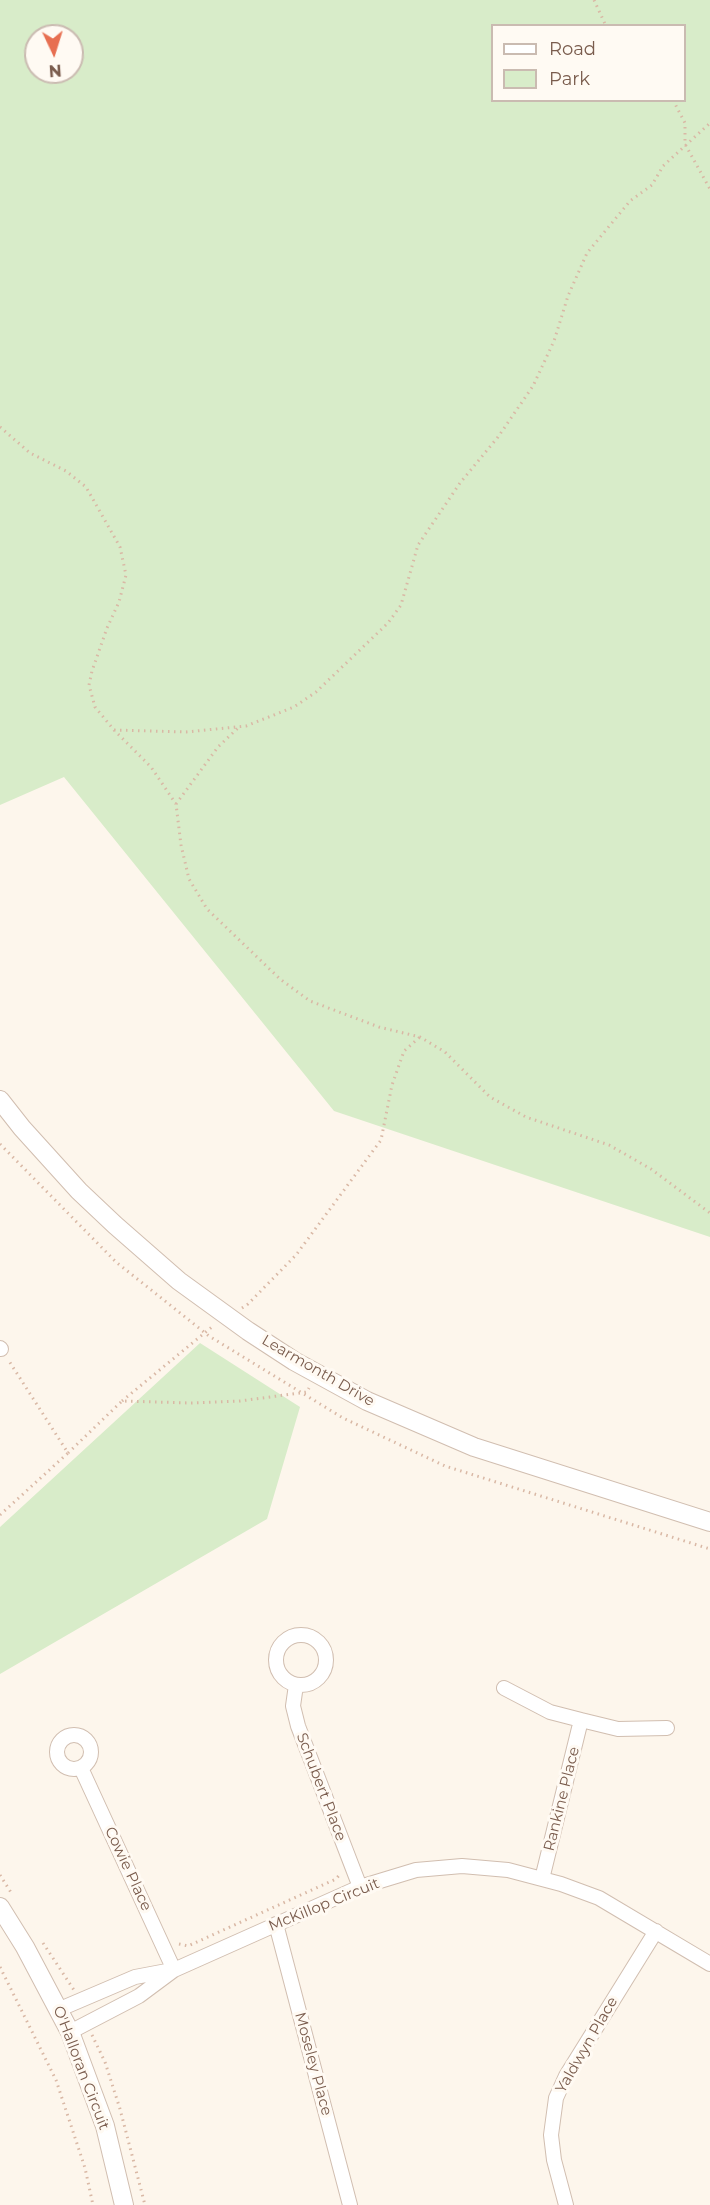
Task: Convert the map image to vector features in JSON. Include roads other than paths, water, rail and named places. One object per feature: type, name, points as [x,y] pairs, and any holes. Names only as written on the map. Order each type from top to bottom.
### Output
[{"type":"street","name":"Learmonth Drive","points":[[0,1100],[22,1128],[115,1226],[179,1281],[228,1317],[316,1372],[367,1401],[474,1447],[710,1522]]},
{"type":"street","name":"Schubert Place","points":[[296,1685],[293,1706],[298,1726],[360,1887]]},
{"type":"street","points":[[504,1688],[550,1712],[581,1720],[618,1729],[667,1728]]},
{"type":"street","name":"Rankine Place","points":[[542,1879],[581,1720]]},
{"type":"street","name":"Cowie Place","points":[[81,1768],[174,1970]]},
{"type":"street","name":"McKillop Circuit","points":[[70,2032],[139,1996],[174,1970],[360,1887],[416,1870],[462,1866],[508,1870],[542,1879],[599,1898],[710,1964]]},
{"type":"street","name":"O'Halloran Circuit","points":[[0,1907],[60,2009],[70,2032],[105,2126],[124,2205]]},
{"type":"street","name":"Moseley Place","points":[[276,1923],[350,2205]]},
{"type":"street","name":"Yaldwyn Place","points":[[566,2205],[554,2160],[551,2135],[556,2098],[567,2076],[656,1930]]},
{"type":"street","name":"McKillop Circuit","points":[[60,2009],[135,1977],[174,1970]]}]
